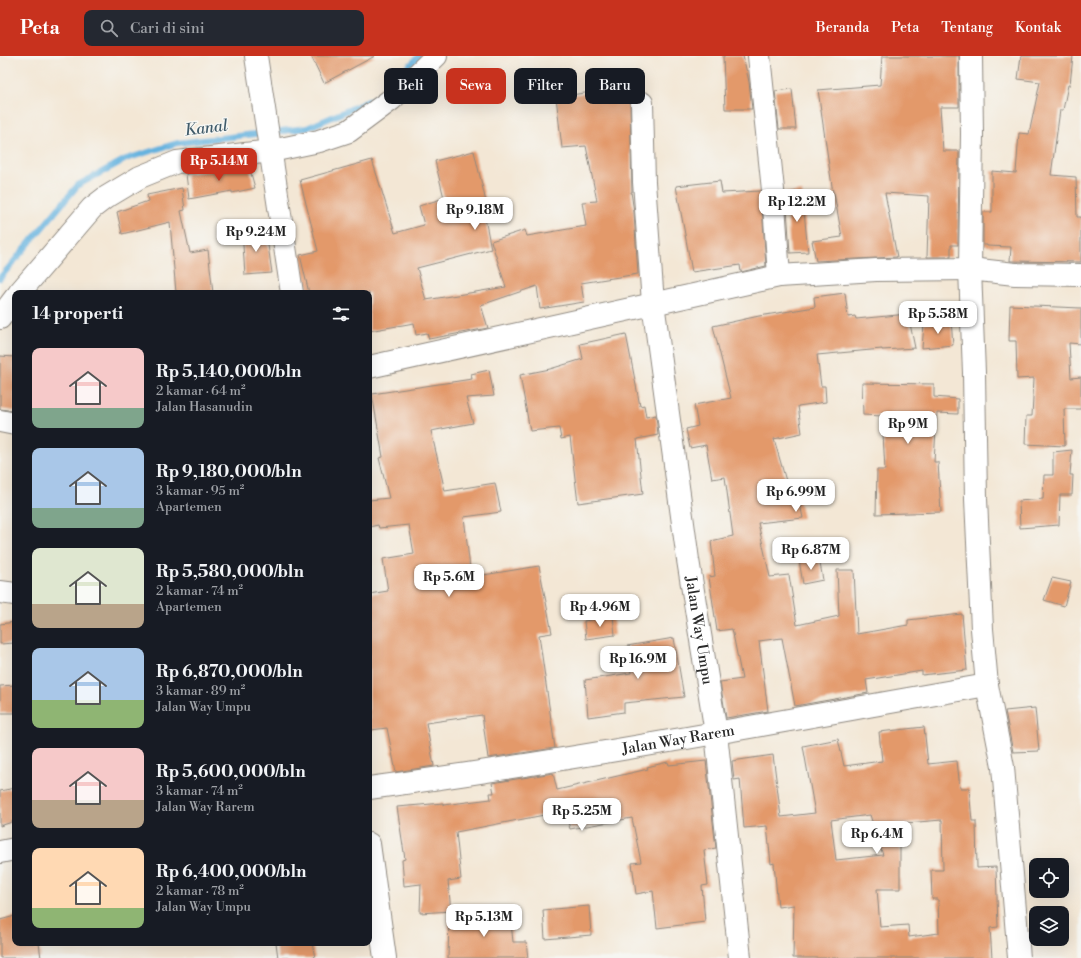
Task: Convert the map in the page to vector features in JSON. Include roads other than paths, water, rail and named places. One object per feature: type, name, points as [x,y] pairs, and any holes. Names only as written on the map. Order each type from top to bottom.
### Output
[{"type":"street","points":[[256,56],[292,290]]},
{"type":"street","points":[[22,290],[92,208],[105,198],[140,177],[177,162],[319,141],[349,131],[392,99],[436,56]]},
{"type":"street","points":[[759,56],[773,190],[779,276]]},
{"type":"street","points":[[970,56],[972,134],[970,270],[974,373],[976,499],[982,629],[987,685],[1003,766],[1019,958]]},
{"type":"street","name":"Jalan Way Umpu","points":[[642,104],[644,182],[648,218],[653,303],[687,552],[716,733],[740,958]]},
{"type":"street","points":[[372,366],[779,276],[876,270],[970,270],[1015,274],[1081,276]]},
{"type":"street","points":[[0,318],[12,302]]},
{"type":"street","points":[[0,421],[12,423]]},
{"type":"street","points":[[0,592],[12,594]]},
{"type":"street","name":"Jalan Way Rarem","points":[[372,788],[467,774],[716,733],[987,685]]},
{"type":"street","points":[[0,852],[12,850]]},
{"type":"street","points":[[372,865],[385,958]]},
{"type":"waterway","name":"Kanal","points":[[408,68],[419,56]]},
{"type":"waterway","name":"Kanal","points":[[0,278],[78,185],[126,159],[177,143],[307,128],[380,96]]}]
